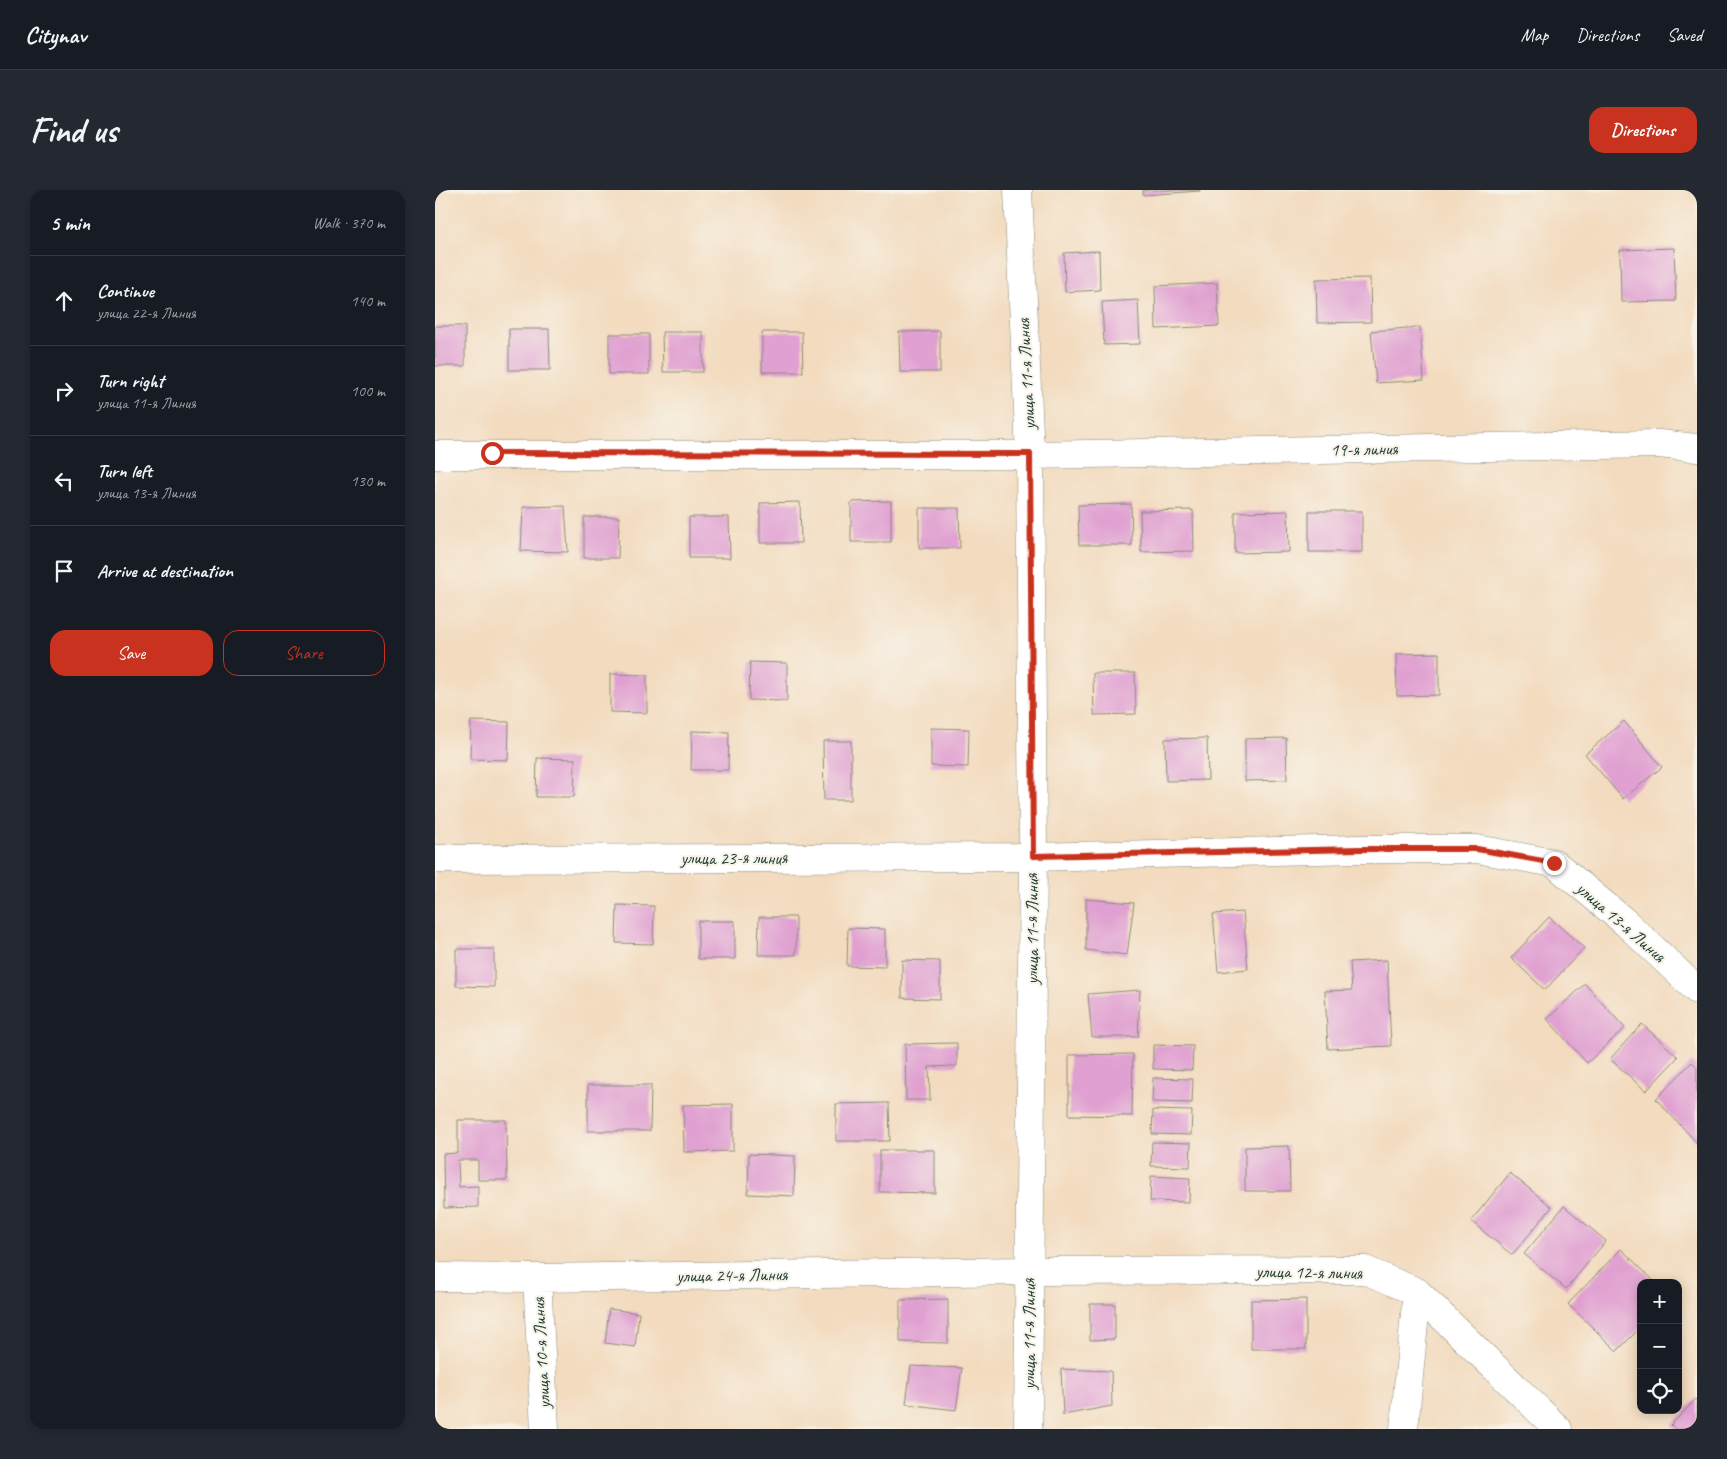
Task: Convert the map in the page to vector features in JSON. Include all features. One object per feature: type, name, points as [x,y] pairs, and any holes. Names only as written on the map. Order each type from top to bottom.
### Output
[{"type":"street","name":"улица 11-я Линия","points":[[1018,190],[1030,454],[1033,856],[1028,1429]]},
{"type":"street","name":"19-я линия","points":[[435,454],[1030,454],[1659,444],[1697,448]]},
{"type":"street","name":"улица 13-я Линия","points":[[1033,856],[1360,849],[1477,849],[1554,863],[1626,923],[1697,990]]},
{"type":"street","name":"улица 23-я линия","points":[[435,860],[1033,856]]},
{"type":"street","name":"улица 12-я линия","points":[[1029,1271],[1365,1270],[1417,1292],[1558,1429]]},
{"type":"street","name":"улица 24-я Линия","points":[[435,1276],[537,1278],[1029,1271]]},
{"type":"street","name":"улица 10-я Линия","points":[[537,1278],[545,1429]]},
{"type":"street","points":[[1404,1429],[1417,1292]]},
{"type":"building","points":[[1143,190],[1200,190],[1200,191],[1143,195]]},
{"type":"building","points":[[1674,248],[1676,301],[1621,302],[1620,250]]},
{"type":"building","points":[[1099,251],[1100,290],[1065,292],[1064,253]]},
{"type":"building","points":[[1370,278],[1371,322],[1317,323],[1316,279]]},
{"type":"building","points":[[1217,283],[1219,326],[1156,329],[1155,286]]},
{"type":"building","points":[[1138,300],[1140,344],[1104,345],[1102,302]]},
{"type":"building","points":[[435,326],[465,326],[465,366],[435,366]]},
{"type":"building","points":[[1420,327],[1424,380],[1376,383],[1371,331]]},
{"type":"building","points":[[509,329],[549,329],[550,370],[509,370]]},
{"type":"building","points":[[940,331],[940,372],[900,372],[899,332]]},
{"type":"building","points":[[662,332],[703,332],[703,372],[663,372]]},
{"type":"building","points":[[762,332],[802,332],[803,372],[762,372]]},
{"type":"building","points":[[609,334],[649,334],[649,374],[609,374]]},
{"type":"building","points":[[891,501],[891,542],[851,542],[851,502]]},
{"type":"building","points":[[800,502],[801,543],[760,543],[760,503]]},
{"type":"building","points":[[1131,504],[1132,545],[1079,545],[1078,505]]},
{"type":"building","points":[[565,506],[568,552],[521,551],[523,507]]},
{"type":"building","points":[[919,508],[959,508],[960,548],[919,548]]},
{"type":"building","points":[[1193,510],[1194,551],[1141,552],[1140,511]]},
{"type":"building","points":[[1288,511],[1289,552],[1235,553],[1235,512]]},
{"type":"building","points":[[1309,511],[1362,511],[1362,552],[1309,552]]},
{"type":"building","points":[[584,517],[619,517],[618,558],[584,558]]},
{"type":"building","points":[[689,517],[729,517],[730,558],[689,558]]},
{"type":"building","points":[[1439,653],[1439,695],[1397,696],[1396,654]]},
{"type":"building","points":[[750,662],[787,663],[787,701],[749,700]]},
{"type":"building","points":[[1093,673],[1135,673],[1136,714],[1094,715]]},
{"type":"building","points":[[610,674],[647,675],[647,713],[610,712]]},
{"type":"building","points":[[471,721],[509,722],[508,760],[470,759]]},
{"type":"building","points":[[1624,721],[1662,767],[1623,799],[1585,754]]},
{"type":"building","points":[[931,728],[969,729],[968,767],[931,766]]},
{"type":"building","points":[[692,731],[729,732],[728,770],[691,770]]},
{"type":"building","points":[[1207,738],[1208,780],[1166,781],[1165,739]]},
{"type":"building","points":[[1286,738],[1287,780],[1245,781],[1245,739]]},
{"type":"building","points":[[823,741],[851,741],[851,800],[824,800]]},
{"type":"building","points":[[537,758],[575,759],[574,797],[536,797]]},
{"type":"building","points":[[1086,899],[1134,903],[1127,955],[1086,950]]},
{"type":"building","points":[[617,905],[654,906],[653,944],[616,943]]},
{"type":"building","points":[[1243,912],[1248,969],[1218,972],[1213,914]]},
{"type":"building","points":[[759,917],[796,917],[796,955],[758,955]]},
{"type":"building","points":[[1549,917],[1584,948],[1545,990],[1511,958]]},
{"type":"building","points":[[698,921],[735,921],[735,959],[698,959]]},
{"type":"building","points":[[848,928],[885,929],[885,967],[847,966]]},
{"type":"building","points":[[456,949],[494,949],[494,987],[456,986]]},
{"type":"building","points":[[902,960],[940,961],[940,999],[902,998]]},
{"type":"building","points":[[1387,960],[1391,1046],[1328,1049],[1325,991],[1352,990],[1350,962]]},
{"type":"building","points":[[1585,984],[1625,1028],[1587,1063],[1547,1019]]},
{"type":"building","points":[[1140,990],[1138,1037],[1092,1037],[1088,994]]},
{"type":"building","points":[[1642,1024],[1678,1057],[1646,1091],[1610,1059]]},
{"type":"building","points":[[957,1043],[957,1066],[929,1067],[930,1100],[906,1100],[905,1044]]},
{"type":"building","points":[[1153,1045],[1193,1046],[1192,1070],[1153,1069]]},
{"type":"building","points":[[1133,1054],[1132,1116],[1069,1115],[1069,1055]]},
{"type":"building","points":[[1692,1062],[1697,1067],[1697,1143],[1656,1099]]},
{"type":"building","points":[[1153,1078],[1193,1079],[1192,1103],[1152,1102]]},
{"type":"building","points":[[588,1085],[651,1085],[650,1131],[588,1131]]},
{"type":"building","points":[[889,1103],[890,1141],[836,1141],[836,1104]]},
{"type":"building","points":[[733,1104],[733,1151],[684,1152],[683,1105]]},
{"type":"building","points":[[1153,1110],[1192,1111],[1191,1135],[1152,1134]]},
{"type":"building","points":[[458,1120],[506,1120],[507,1180],[478,1180],[478,1160],[458,1160],[459,1187],[478,1186],[478,1207],[444,1208],[443,1154],[458,1153]]},
{"type":"building","points":[[1152,1142],[1191,1143],[1190,1167],[1151,1166]]},
{"type":"building","points":[[1289,1146],[1290,1191],[1245,1191],[1245,1147]]},
{"type":"building","points":[[880,1150],[935,1150],[935,1193],[880,1192]]},
{"type":"building","points":[[749,1154],[795,1156],[794,1196],[748,1194]]},
{"type":"building","points":[[1510,1173],[1552,1207],[1512,1255],[1471,1221]]},
{"type":"building","points":[[1151,1176],[1190,1178],[1189,1202],[1150,1201]]},
{"type":"building","points":[[1564,1206],[1606,1241],[1566,1289],[1524,1254]]},
{"type":"building","points":[[1621,1249],[1652,1279],[1637,1279],[1637,1331],[1617,1351],[1568,1304]]},
{"type":"building","points":[[948,1299],[948,1343],[900,1342],[900,1300]]},
{"type":"building","points":[[1306,1299],[1306,1349],[1251,1349],[1251,1300]]},
{"type":"building","points":[[1090,1304],[1115,1304],[1115,1339],[1090,1340]]},
{"type":"building","points":[[609,1309],[639,1313],[635,1347],[605,1343]]},
{"type":"building","points":[[911,1366],[962,1368],[956,1410],[906,1404]]},
{"type":"building","points":[[1061,1369],[1111,1371],[1112,1406],[1063,1415]]},
{"type":"building","points":[[1697,1398],[1697,1429],[1675,1429],[1671,1425]]},
{"type":"route","points":[[492,453],[1030,454],[1033,856],[1360,849],[1477,849],[1554,863]]}]
